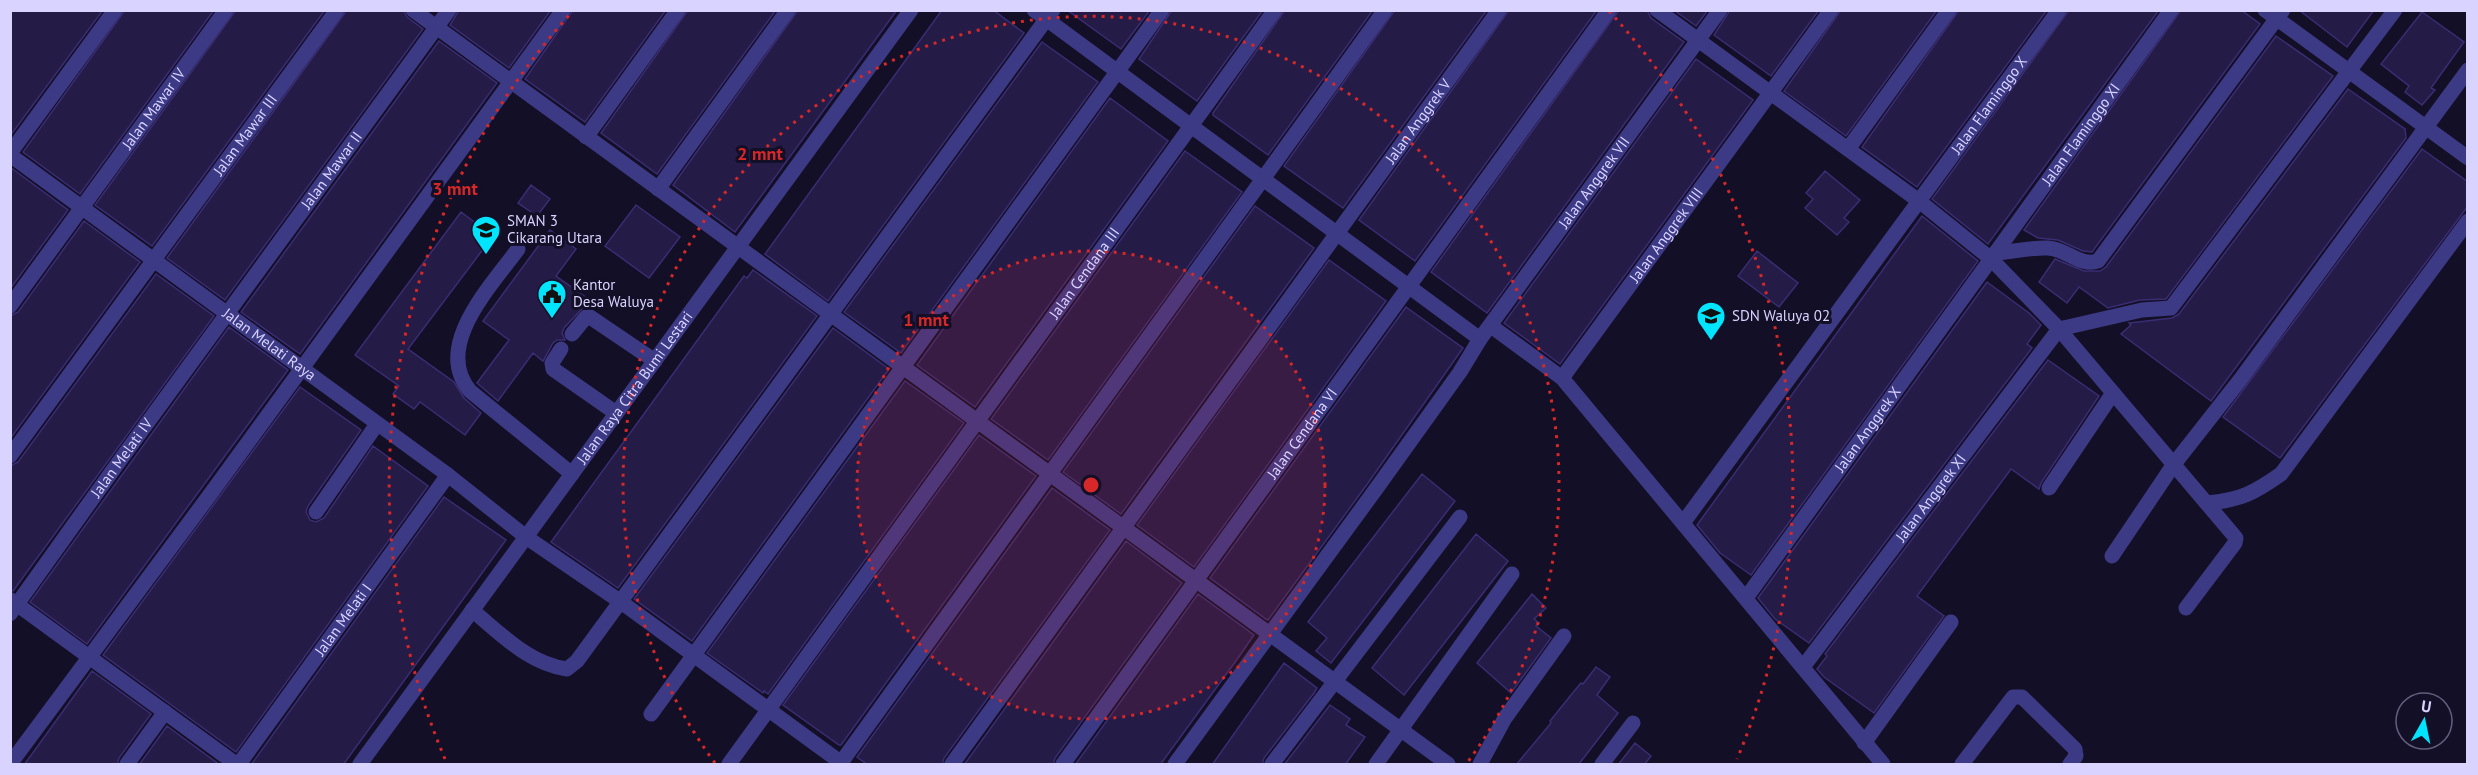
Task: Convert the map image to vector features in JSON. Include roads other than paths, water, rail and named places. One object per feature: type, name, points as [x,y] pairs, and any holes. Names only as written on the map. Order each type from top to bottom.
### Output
[{"type":"street","points":[[10,154],[115,10]]},
{"type":"street","name":"Jalan Mawar IV","points":[[10,306],[226,10]]},
{"type":"street","name":"Jalan Mawar III","points":[[10,456],[336,10]]},
{"type":"street","points":[[413,10],[1448,765]]},
{"type":"street","name":"Jalan Mawar II","points":[[229,315],[449,10]]},
{"type":"street","points":[[10,764],[209,496],[563,10]]},
{"type":"street","points":[[586,137],[678,10]]},
{"type":"street","points":[[658,189],[789,10]]},
{"type":"street","name":"Jalan Raya Citra Bumi Lestari","points":[[360,765],[911,10]]},
{"type":"street","points":[[651,714],[1162,10]]},
{"type":"street","name":"Jalan Cendana III","points":[[729,765],[1275,10]]},
{"type":"street","points":[[841,764],[1385,10]]},
{"type":"street","name":"Jalan Anggrek V","points":[[952,765],[1499,10]]},
{"type":"street","name":"Jalan Cendana VI","points":[[1063,765],[1609,10]]},
{"type":"street","points":[[1658,10],[1992,256],[2059,329],[2236,538],[2235,543],[2186,608]]},
{"type":"street","name":"Jalan Anggrek VII","points":[[1175,765],[1460,372],[1480,339],[1720,10]]},
{"type":"street","name":"Jalan Anggrek VIII","points":[[1562,378],[1831,10]]},
{"type":"street","points":[[1848,149],[1949,10]]},
{"type":"street","name":"Jalan Flaminggo X","points":[[1683,523],[2059,10]]},
{"type":"street","name":"Jalan Flaminggo XI","points":[[1992,256],[2171,10]]},
{"type":"street","points":[[2059,329],[2142,310],[2171,308],[2395,10]]},
{"type":"street","points":[[472,610],[523,652],[554,667],[567,669],[577,661],[831,315],[1044,13],[1118,72],[1480,339]]},
{"type":"street","points":[[1992,256],[2048,248],[2065,252],[2082,262],[2091,264],[2098,261],[2275,13],[2350,72],[2468,158]]},
{"type":"street","points":[[2112,556],[2174,464],[2240,380],[2468,70]]},
{"type":"street","name":"Jalan Melati Raya","points":[[10,154],[448,475],[526,537],[621,602],[841,764]]},
{"type":"street","points":[[2207,503],[2232,501],[2257,490],[2281,474],[2468,222]]},
{"type":"street","points":[[518,249],[461,332],[458,352],[460,372],[470,391],[572,474]]},
{"type":"street","name":"Jalan Anggrek X","points":[[1746,598],[1992,256]]},
{"type":"street","name":"Jalan Melati IV","points":[[13,606],[229,315]]},
{"type":"street","points":[[572,334],[586,317],[590,317],[655,361]]},
{"type":"street","points":[[1491,326],[1562,378],[1883,765]]},
{"type":"street","name":"Jalan Anggrek XI","points":[[1803,668],[2059,329]]},
{"type":"street","points":[[561,349],[552,363],[553,369],[616,413]]},
{"type":"street","points":[[2049,488],[2113,393]]},
{"type":"street","points":[[316,512],[377,424]]},
{"type":"street","name":"Jalan Melati I","points":[[238,765],[448,475]]},
{"type":"street","points":[[1272,765],[1460,517]]},
{"type":"street","points":[[1376,765],[1512,574]]},
{"type":"street","points":[[13,606],[89,657],[238,765]]},
{"type":"street","points":[[1864,743],[1951,622]]},
{"type":"street","points":[[1480,765],[1505,718],[1564,636]]},
{"type":"street","points":[[1962,765],[2013,697],[2018,696],[2022,697],[2075,749],[2076,756],[2070,765]]},
{"type":"street","points":[[127,765],[165,712]]},
{"type":"street","points":[[1602,765],[1633,723]]},
{"type":"place","name":"SMAN 3 Cikarang Utara","points":[[486,256]]},
{"type":"place","name":"Kantor Desa Waluya","points":[[552,320]]},
{"type":"place","name":"SDN Waluya 02","points":[[1711,342]]}]
